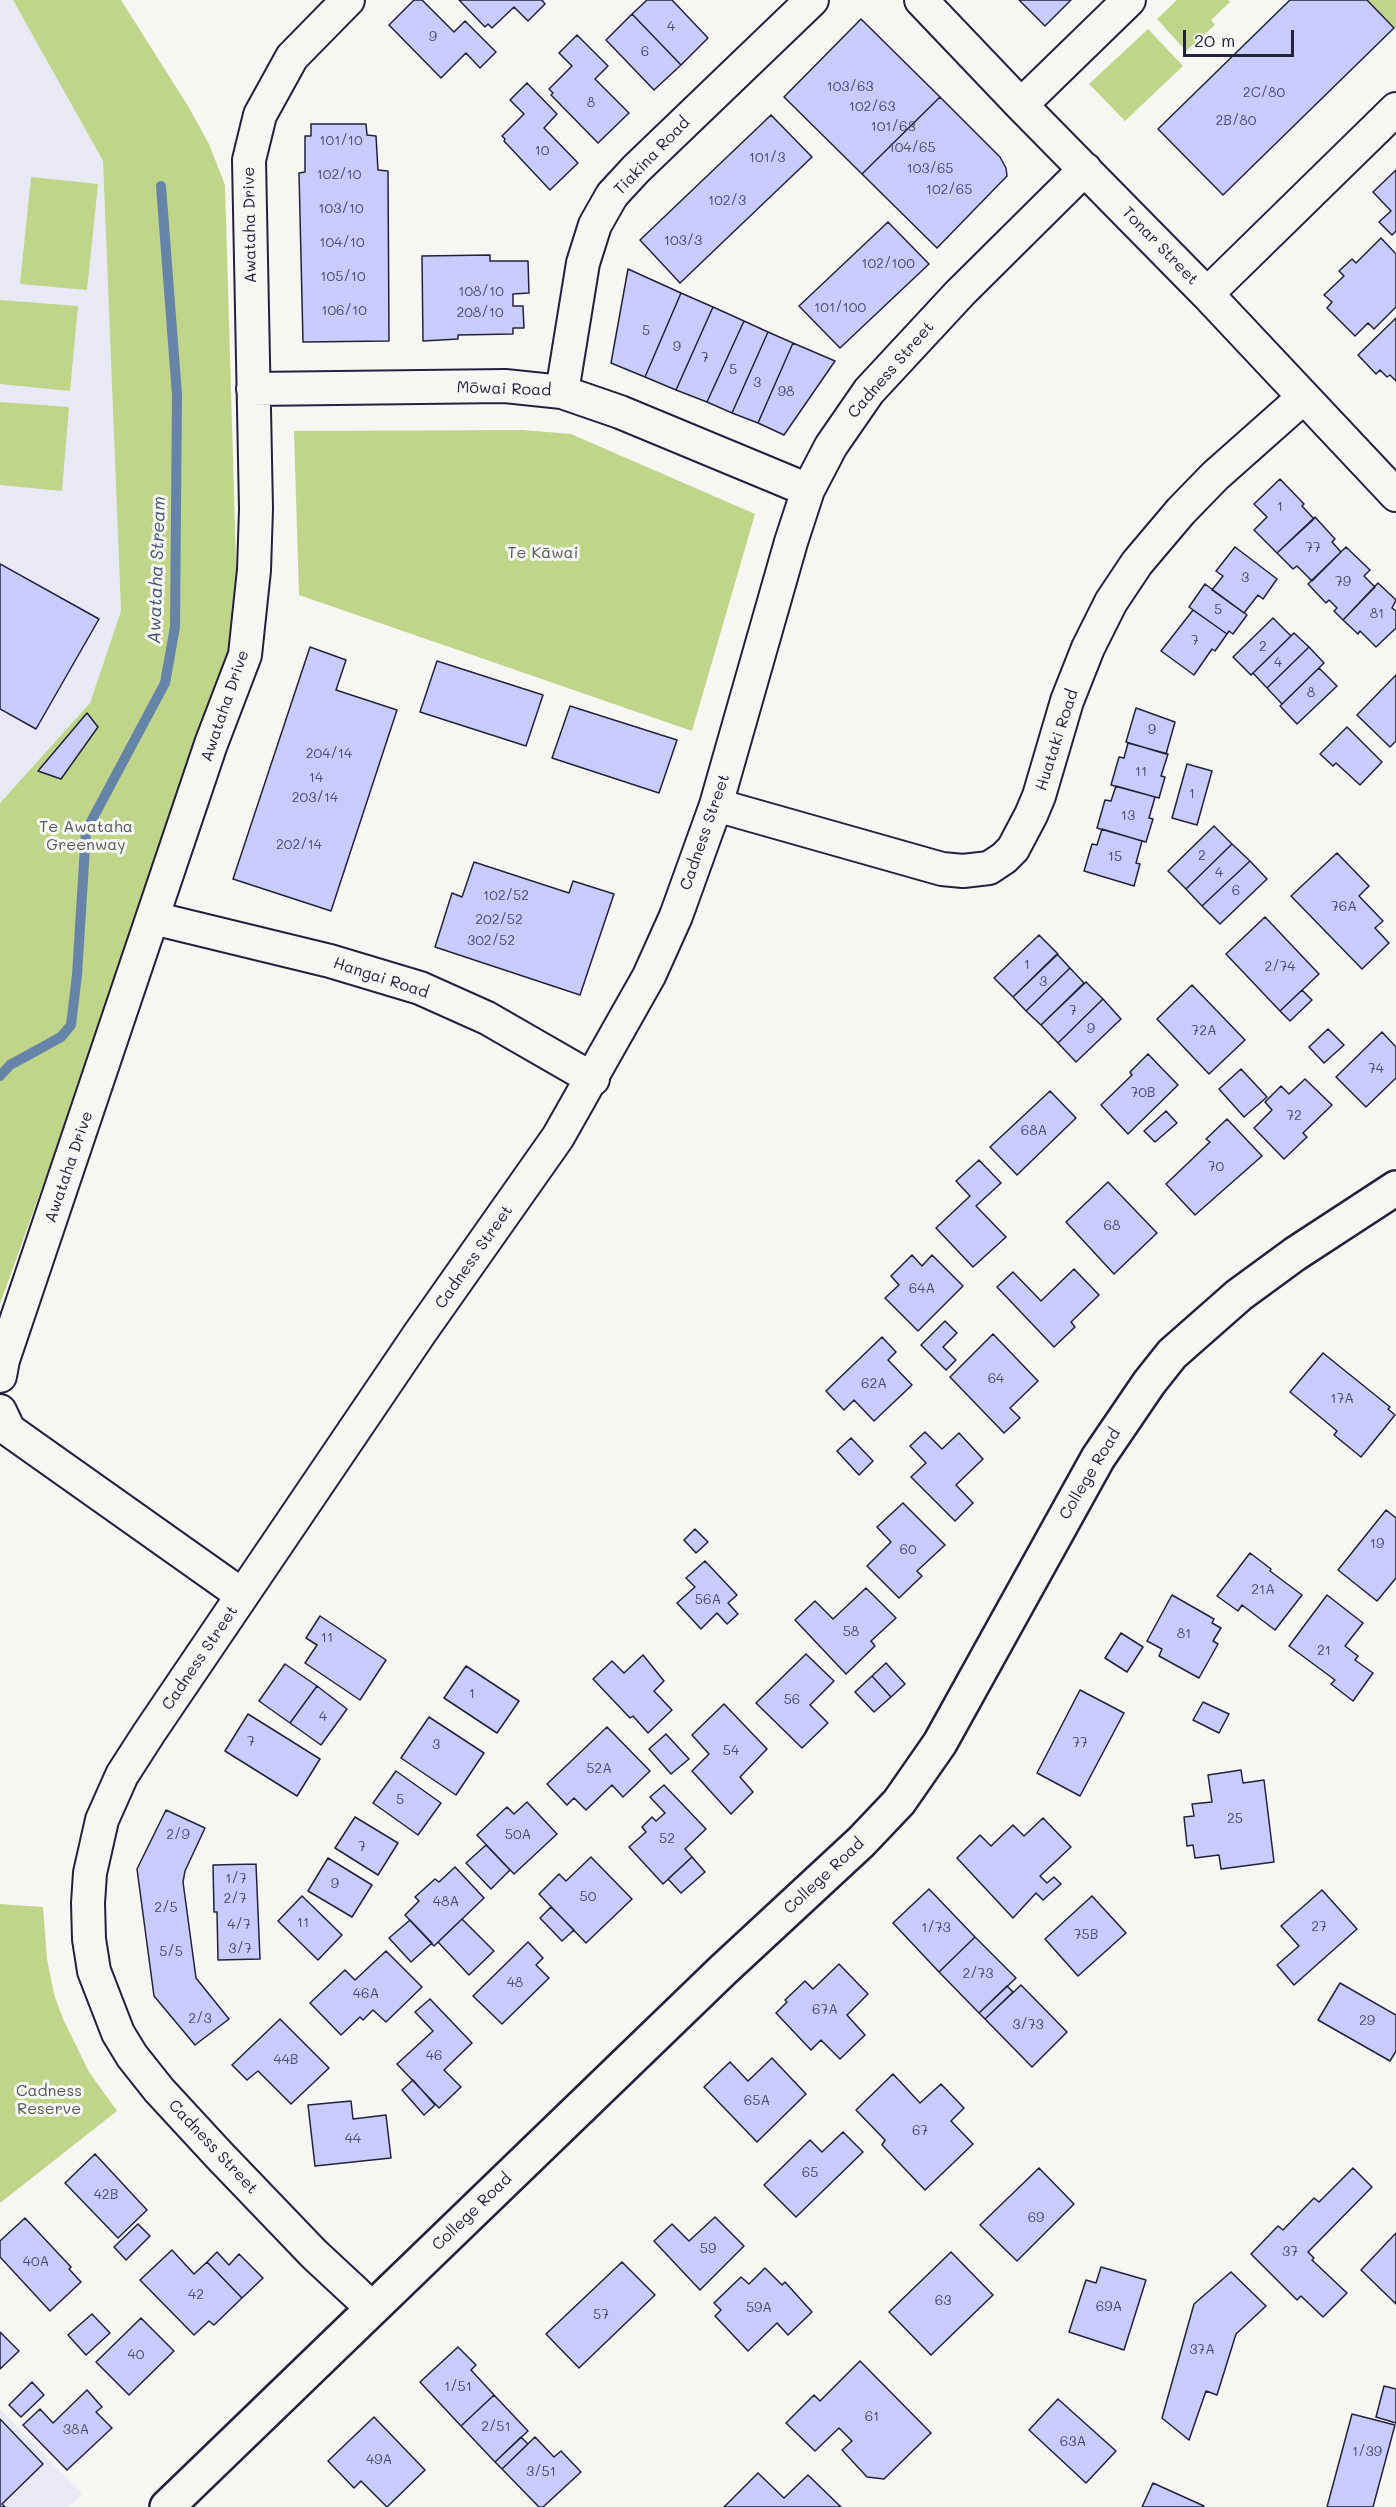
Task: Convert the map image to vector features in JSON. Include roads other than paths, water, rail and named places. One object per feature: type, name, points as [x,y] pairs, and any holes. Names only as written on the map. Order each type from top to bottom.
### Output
[{"type":"main road","name":"College Road","points":[[166,2507],[723,1970],[861,1842],[899,1802],[937,1748],[1098,1458],[1126,1413],[1173,1354],[1217,1313],[1253,1285],[1396,1188]]},
{"type":"street","name":"Awataha Drive","points":[[0,1376],[3,1360],[211,744],[245,656],[254,570],[256,509],[249,160],[260,115],[292,57],[348,0]]},
{"type":"street","name":"Tiakina Road","points":[[562,392],[583,263],[595,225],[612,195],[636,168],[812,0]]},
{"type":"street","name":"Tonar Street","points":[[921,0],[1207,294],[1396,495]]},
{"type":"street","points":[[1021,105],[1129,0]]},
{"type":"street","points":[[1207,294],[1396,109]]},
{"type":"street","name":"Cadness Street","points":[[372,2308],[314,2254],[159,2090],[132,2056],[118,2033],[94,1971],[89,1927],[90,1873],[100,1829],[122,1775],[420,1333],[558,1137],[650,976],[676,916],[716,805],[808,490],[831,446],[869,391],[960,294],[1085,169]]},
{"type":"street","name":"Mōwai Road","points":[[253,389],[505,386],[562,392],[620,412],[808,490]]},
{"type":"street","name":"Huataki Road","points":[[716,805],[942,869],[963,871],[989,868],[1004,858],[1013,849],[1035,806],[1068,701],[1088,648],[1111,602],[1137,563],[1181,511],[1215,476],[1304,398]]},
{"type":"street","name":"Hangai Road","points":[[153,918],[330,961],[420,988],[487,1018],[593,1079]]},
{"type":"street","points":[[0,1411],[9,1430],[242,1595]]},
{"type":"waterway","name":"Awataha Stream","points":[[0,1076],[10,1065],[61,1037],[71,1025],[77,975],[86,831],[165,683],[175,627],[177,395],[161,186]]},
{"type":"park label","name":"Te Kāwai","points":[[543,553]]},
{"type":"park label","name":"Te Awataha Greenway","points":[[86,836]]},
{"type":"park label","name":"Cadness Reserve","points":[[49,2100]]}]
